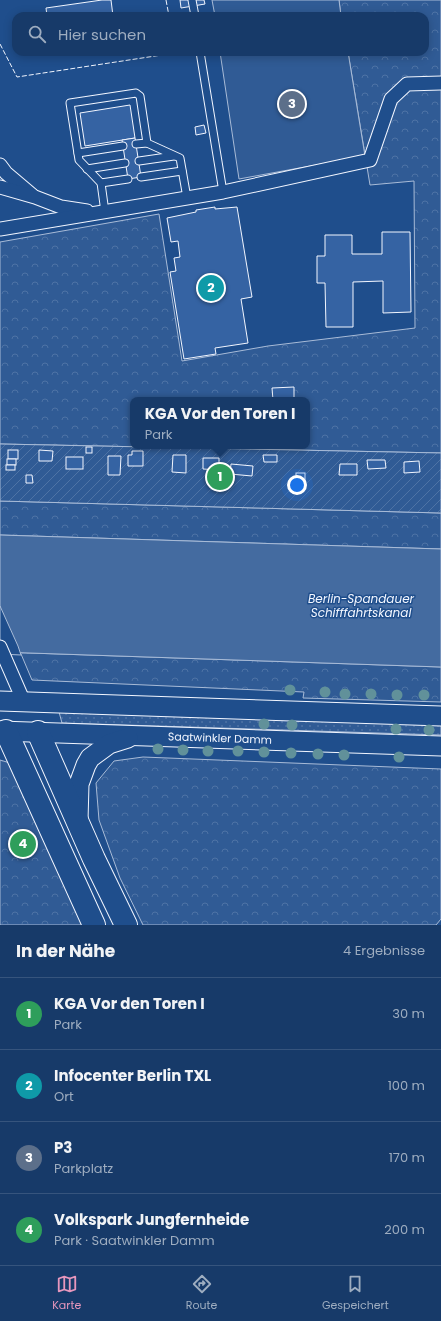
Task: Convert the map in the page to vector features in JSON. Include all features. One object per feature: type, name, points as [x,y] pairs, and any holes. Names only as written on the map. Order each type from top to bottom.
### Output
[{"type":"highway","points":[[2,726],[94,925]]},
{"type":"highway","points":[[38,732],[94,860],[126,925]]},
{"type":"main road","points":[[0,702],[441,716]]},
{"type":"main road","points":[[24,702],[38,732]]},
{"type":"main road","name":"Saatwinkler Damm","points":[[2,726],[38,732],[441,746]]},
{"type":"main road","points":[[78,824],[79,784],[90,758],[109,744],[137,735]]},
{"type":"street","points":[[0,229],[223,192],[370,160],[391,99],[407,84],[441,84]]},
{"type":"street","points":[[0,165],[6,173],[35,197]]},
{"type":"street","points":[[0,187],[35,197],[61,207],[101,212]]},
{"type":"street","points":[[0,647],[24,702]]},
{"type":"lane","points":[[192,0],[194,12]]},
{"type":"lane","points":[[201,56],[223,192]]},
{"type":"lane","points":[[101,212],[101,183],[79,160],[70,103],[136,93],[140,96],[147,143]]},
{"type":"lane","points":[[136,144],[147,143],[180,158],[187,198]]},
{"type":"lane","points":[[78,153],[122,146]]},
{"type":"lane","points":[[138,161],[174,156]]},
{"type":"lane","points":[[87,169],[125,163]]},
{"type":"lane","points":[[141,177],[182,171]]},
{"type":"lane","points":[[101,183],[128,179]]},
{"type":"green space","points":[[339,0],[441,0],[441,453],[245,449],[310,449],[310,397],[130,397],[130,447],[0,444],[0,242],[159,214],[182,361],[268,346],[415,328],[414,181],[370,185],[349,56],[429,56],[429,12],[340,12]]},
{"type":"green space","points":[[0,444],[130,447],[130,449],[245,449],[441,453],[441,513],[0,501]]},
{"type":"green space","points":[[0,501],[441,513],[441,549],[0,535]]},
{"type":"green space","points":[[0,652],[441,667],[441,702],[303,698],[304,692],[32,680],[21,654]]},
{"type":"green space","points":[[59,712],[441,725],[441,735],[62,723]]},
{"type":"green space","points":[[143,757],[441,769],[441,919],[436,925],[143,925],[120,878],[99,820],[96,783],[114,761]]},
{"type":"green space","points":[[0,760],[10,763],[82,925],[0,925]]},
{"type":"shaded area","points":[[212,0],[339,0],[340,12],[214,12]]},
{"type":"shaded area","points":[[221,56],[349,56],[365,156],[239,179]]},
{"type":"water","name":"Berlin-Spandauer Schifffahrtskanal","points":[[0,535],[441,549],[441,667],[0,652]]},
{"type":"pier","points":[[0,606],[18,646],[21,655],[0,654]]},
{"type":"building","points":[[111,0],[112,12],[46,12],[46,8]]},
{"type":"building","points":[[180,0],[204,0],[205,4],[181,8]]},
{"type":"building","points":[[130,105],[135,138],[85,146],[80,113]]},
{"type":"building","points":[[204,125],[206,133],[196,135],[195,127]]},
{"type":"building","points":[[135,138],[141,177],[128,179],[122,140]]},
{"type":"building","points":[[215,207],[215,209],[237,207],[252,297],[241,299],[248,343],[215,348],[216,354],[184,359],[170,272],[176,271],[174,258],[180,257],[178,241],[171,242],[167,218],[196,212],[196,210]]},
{"type":"building","points":[[382,232],[410,232],[411,312],[383,313],[383,281],[353,282],[353,327],[326,327],[325,283],[317,283],[317,256],[325,256],[325,235],[352,235],[352,254],[382,254]]},
{"type":"building","points":[[294,387],[294,397],[273,397],[272,388]]},
{"type":"building","points":[[86,447],[92,447],[92,453],[86,453]]},
{"type":"building","points":[[8,450],[18,450],[18,459],[8,459]]},
{"type":"building","points":[[39,450],[53,451],[52,461],[39,461]]},
{"type":"building","points":[[132,451],[143,451],[143,466],[128,466],[128,455],[132,455]]},
{"type":"building","points":[[173,455],[186,455],[186,473],[172,472]]},
{"type":"building","points":[[263,455],[277,455],[277,462],[264,462]]},
{"type":"building","points":[[108,456],[121,456],[120,475],[108,475]]},
{"type":"building","points":[[66,457],[83,457],[83,469],[66,469]]},
{"type":"building","points":[[203,458],[219,458],[219,470],[203,469]]},
{"type":"building","points":[[7,459],[16,459],[16,465],[7,465]]},
{"type":"building","points":[[367,460],[385,460],[386,468],[368,469]]},
{"type":"building","points":[[419,461],[420,472],[404,473],[404,462]]},
{"type":"building","points":[[231,464],[253,466],[252,476],[230,474]]},
{"type":"building","points":[[340,464],[357,464],[357,475],[339,475]]},
{"type":"building","points":[[6,465],[15,465],[15,470],[6,470]]},
{"type":"building","points":[[296,473],[305,473],[305,481],[296,481]]},
{"type":"building","points":[[26,475],[32,475],[33,483],[26,483]]},
{"type":"fence","points":[[166,0],[168,12]]},
{"type":"fence","points":[[0,44],[17,77],[155,56]]},
{"type":"place","name":"P3","points":[[292,104]]},
{"type":"place","name":"Infocenter Berlin TXL","points":[[211,288]]},
{"type":"place","name":"KGA Vor den Toren I","points":[[220,477]]},
{"type":"place","name":"Volkspark Jungfernheide","points":[[23,844]]}]
